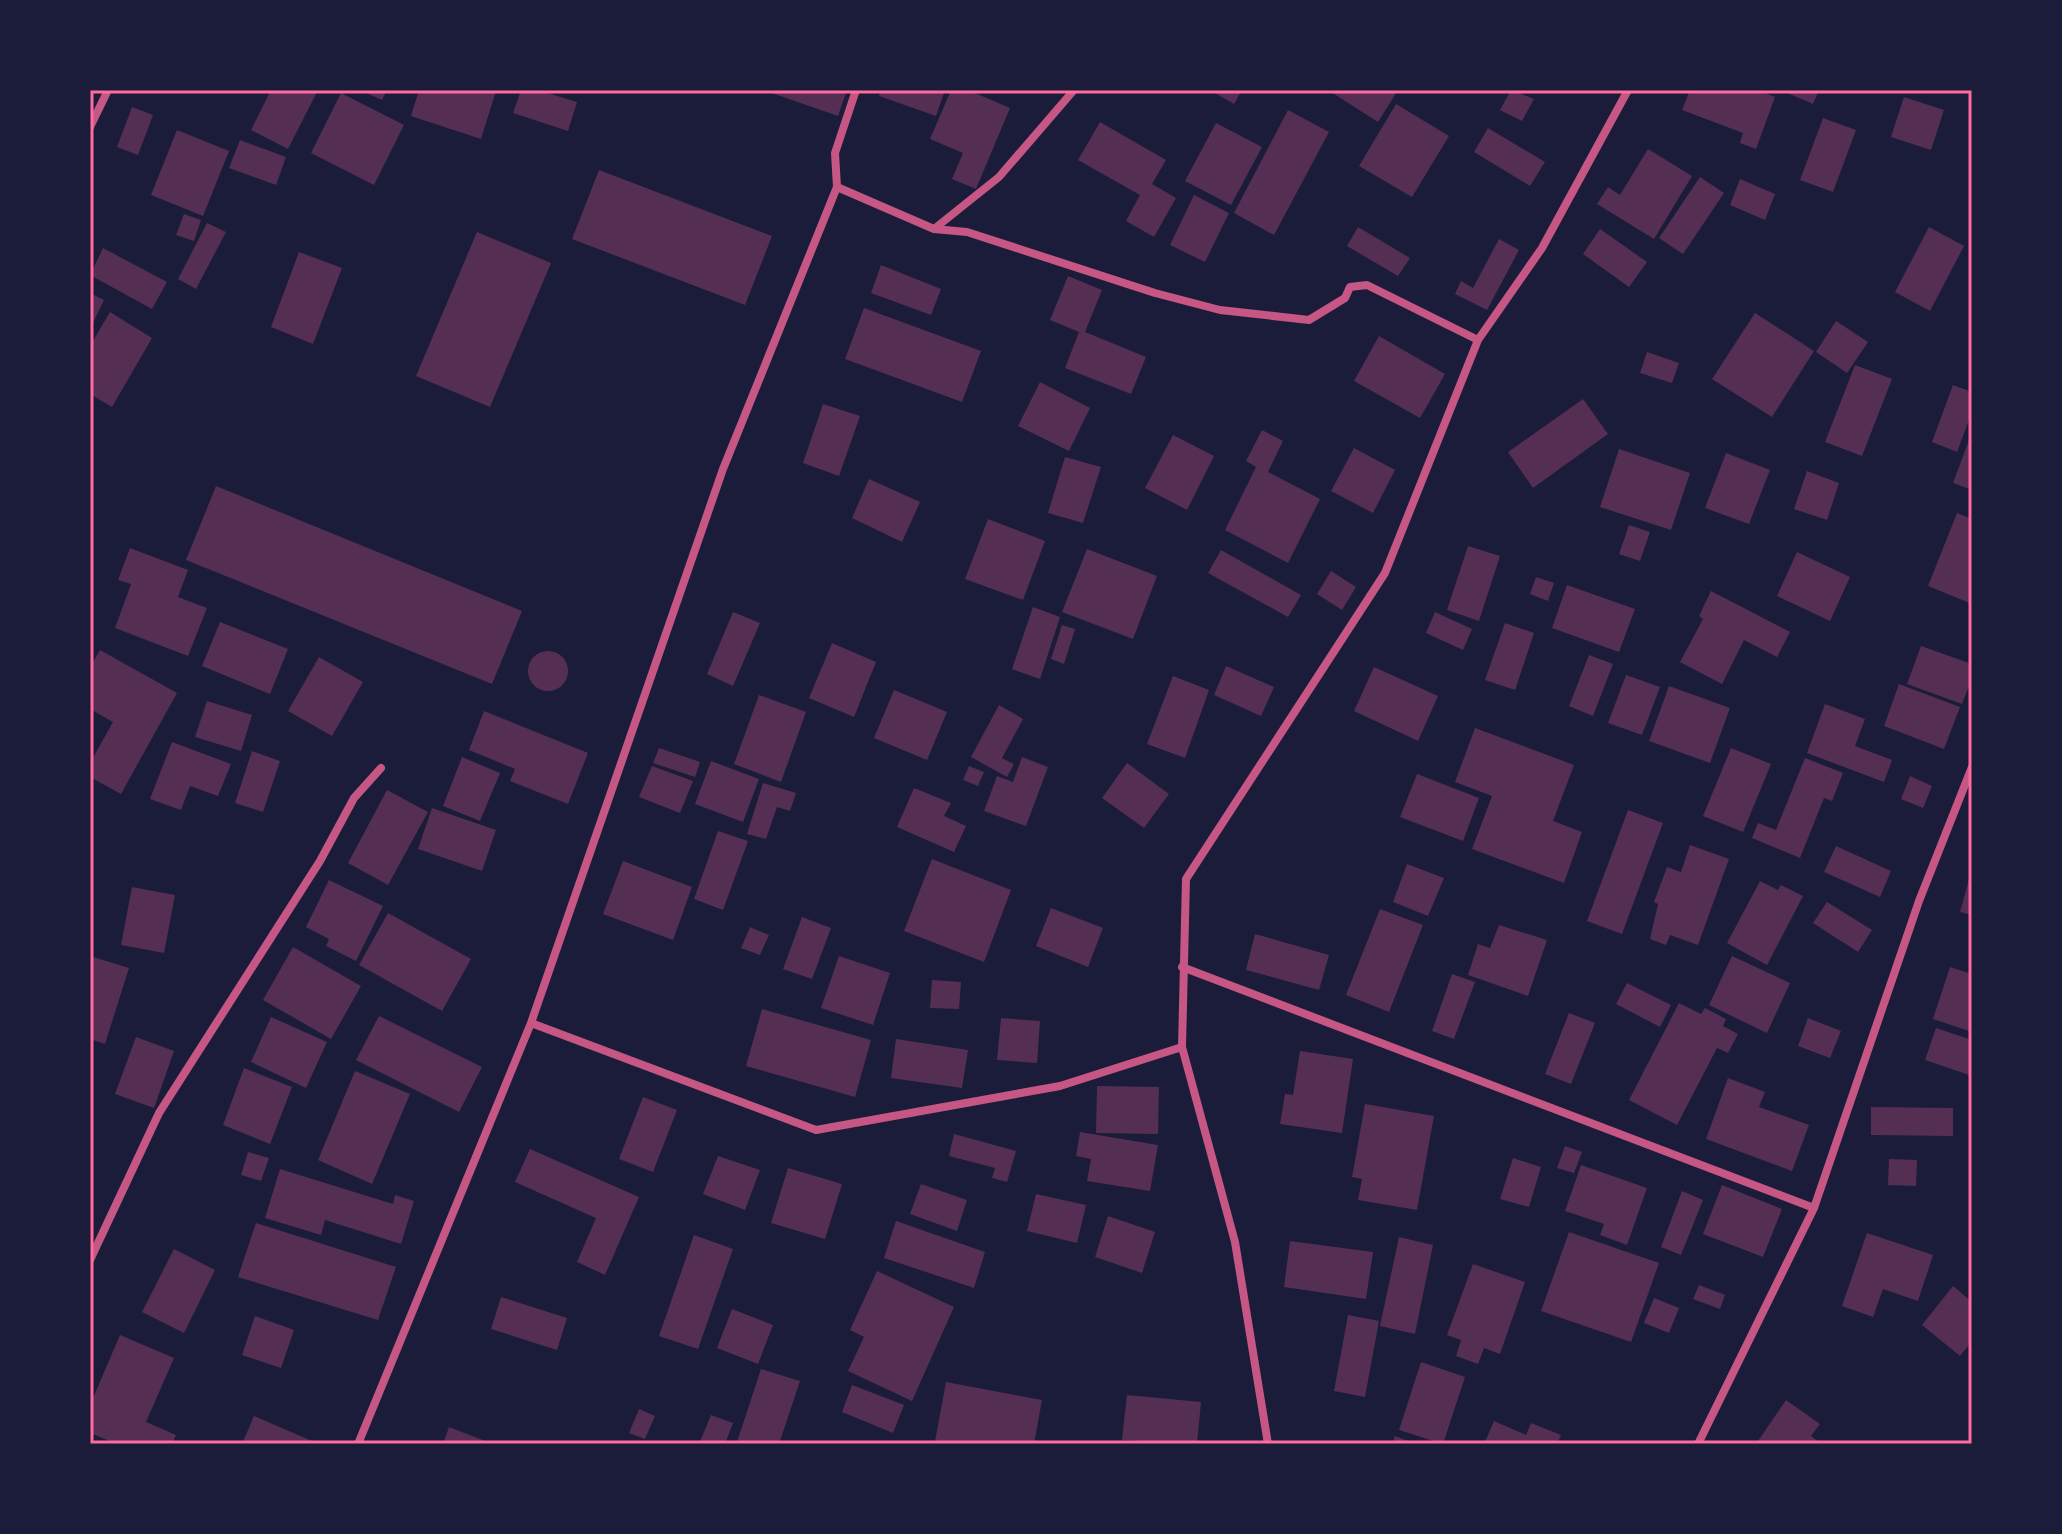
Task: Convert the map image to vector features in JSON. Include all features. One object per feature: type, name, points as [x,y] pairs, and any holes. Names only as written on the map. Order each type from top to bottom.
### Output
[{"type":"street","points":[[90,127],[108,90]]},
{"type":"street","points":[[358,1444],[531,1023],[723,469],[837,187],[835,153],[856,90]]},
{"type":"street","points":[[934,229],[999,177],[1074,90]]},
{"type":"street","points":[[1268,1444],[1235,1242],[1182,1047],[1186,879],[1385,573],[1478,340],[1542,248],[1628,90]]},
{"type":"street","points":[[837,187],[934,229],[967,232],[1155,293],[1220,310],[1309,320],[1345,298],[1350,287],[1367,285],[1478,340]]},
{"type":"street","points":[[1698,1444],[1814,1208],[1919,901],[1972,767]]},
{"type":"street","points":[[90,1260],[159,1113],[320,861],[354,798],[381,768]]},
{"type":"street","points":[[1182,967],[1814,1208]]},
{"type":"street","points":[[531,1023],[816,1130],[1060,1086],[1182,1047]]},
{"type":"building","points":[[271,90],[318,90],[288,149],[251,130]]},
{"type":"building","points":[[360,90],[387,90],[382,100]]},
{"type":"building","points":[[419,90],[496,91],[481,139],[411,116]]},
{"type":"building","points":[[521,90],[538,90],[577,102],[568,131],[513,113]]},
{"type":"building","points":[[763,90],[847,90],[838,116]]},
{"type":"building","points":[[881,90],[945,90],[936,116],[879,96]]},
{"type":"building","points":[[951,90],[968,90],[1010,108],[976,189],[952,179],[963,153],[930,139]]},
{"type":"building","points":[[1210,90],[1242,90],[1234,104]]},
{"type":"building","points":[[1328,90],[1398,90],[1378,122]]},
{"type":"building","points":[[1511,90],[1534,99],[1522,121],[1500,110]]},
{"type":"building","points":[[1690,90],[1758,90],[1775,97],[1756,149],[1740,143],[1743,133],[1682,110]]},
{"type":"building","points":[[1780,90],[1819,90],[1813,104]]},
{"type":"building","points":[[341,93],[404,125],[374,185],[311,153]]},
{"type":"building","points":[[1904,97],[1944,110],[1931,150],[1891,137]]},
{"type":"building","points":[[1396,104],[1449,136],[1412,197],[1359,166]]},
{"type":"building","points":[[132,107],[153,115],[138,155],[117,147]]},
{"type":"building","points":[[1288,110],[1329,132],[1274,235],[1234,213]]},
{"type":"building","points":[[1823,118],[1856,130],[1833,192],[1800,180]]},
{"type":"building","points":[[1100,122],[1166,160],[1152,184],[1176,198],[1154,237],[1126,221],[1140,195],[1078,160]]},
{"type":"building","points":[[1216,123],[1262,147],[1231,205],[1185,181]]},
{"type":"building","points":[[1488,128],[1545,162],[1530,186],[1474,152]]},
{"type":"building","points":[[177,130],[229,151],[203,216],[151,195]]},
{"type":"building","points":[[240,140],[286,157],[276,185],[229,168]]},
{"type":"building","points":[[1648,149],[1692,176],[1654,239],[1597,204],[1608,187],[1620,195]]},
{"type":"building","points":[[599,170],[772,236],[745,305],[572,239]]},
{"type":"building","points":[[1700,177],[1724,193],[1683,254],[1659,238]]},
{"type":"building","points":[[1740,179],[1775,194],[1765,220],[1730,205]]},
{"type":"building","points":[[1194,195],[1229,213],[1205,262],[1170,245]]},
{"type":"building","points":[[184,214],[201,220],[194,241],[176,235]]},
{"type":"building","points":[[207,223],[226,232],[196,289],[178,279]]},
{"type":"building","points":[[1358,227],[1410,258],[1398,276],[1347,246]]},
{"type":"building","points":[[1929,227],[1964,246],[1930,311],[1895,292]]},
{"type":"building","points":[[1600,229],[1647,262],[1629,287],[1583,254]]},
{"type":"building","points":[[477,232],[551,263],[490,407],[416,376]]},
{"type":"building","points":[[1499,239],[1519,250],[1487,310],[1455,294],[1461,281],[1473,288]]},
{"type":"building","points":[[103,248],[167,282],[152,309],[90,275]]},
{"type":"building","points":[[299,252],[342,268],[313,344],[271,327]]},
{"type":"building","points":[[881,265],[941,289],[931,315],[871,293]]},
{"type":"building","points":[[1068,276],[1102,290],[1085,332],[1146,357],[1131,394],[1065,368],[1079,332],[1050,320]]},
{"type":"building","points":[[90,293],[104,300],[92,325],[90,324]]},
{"type":"building","points":[[864,308],[981,351],[962,402],[845,359]]},
{"type":"building","points":[[110,312],[152,338],[112,407],[90,394],[90,346]]},
{"type":"building","points":[[1755,313],[1814,351],[1772,417],[1712,379]]},
{"type":"building","points":[[1836,321],[1868,342],[1847,373],[1816,352]]},
{"type":"building","points":[[1379,336],[1445,374],[1420,418],[1354,381]]},
{"type":"building","points":[[1647,352],[1679,363],[1672,383],[1640,373]]},
{"type":"building","points":[[1855,365],[1892,379],[1862,456],[1825,442]]},
{"type":"building","points":[[1040,382],[1090,408],[1069,451],[1018,426]]},
{"type":"building","points":[[1953,385],[1972,392],[1972,412],[1957,452],[1932,442]]},
{"type":"building","points":[[1583,399],[1608,434],[1533,488],[1508,452]]},
{"type":"building","points":[[823,404],[860,416],[839,476],[803,463]]},
{"type":"building","points":[[1262,430],[1283,441],[1268,472],[1320,499],[1288,563],[1225,530],[1256,467],[1246,461]]},
{"type":"building","points":[[1972,432],[1972,490],[1953,483]]},
{"type":"building","points":[[1173,435],[1214,456],[1187,510],[1145,488]]},
{"type":"building","points":[[1354,448],[1395,470],[1373,513],[1331,491]]},
{"type":"building","points":[[1619,449],[1690,473],[1671,530],[1600,507]]},
{"type":"building","points":[[1726,453],[1770,470],[1749,524],[1705,508]]},
{"type":"building","points":[[1065,457],[1101,467],[1083,523],[1048,513]]},
{"type":"building","points":[[1807,471],[1839,483],[1827,520],[1794,509]]},
{"type":"building","points":[[869,479],[920,502],[902,542],[852,518]]},
{"type":"building","points":[[216,486],[522,611],[492,684],[186,560]]},
{"type":"building","points":[[1957,513],[1972,519],[1972,604],[1928,586]]},
{"type":"building","points":[[988,519],[1045,541],[1023,600],[965,579]]},
{"type":"building","points":[[1629,525],[1650,532],[1640,561],[1619,554]]},
{"type":"building","points":[[1468,546],[1500,556],[1479,621],[1447,610]]},
{"type":"building","points":[[130,548],[188,570],[178,597],[207,608],[188,656],[115,628],[131,584],[118,580]]},
{"type":"building","points":[[1087,549],[1157,576],[1133,639],[1062,612]]},
{"type":"building","points":[[1221,550],[1301,595],[1288,617],[1208,573]]},
{"type":"building","points":[[1797,552],[1850,577],[1830,621],[1777,596]]},
{"type":"building","points":[[1331,571],[1356,587],[1342,610],[1317,594]]},
{"type":"building","points":[[1536,577],[1554,583],[1548,601],[1530,594]]},
{"type":"building","points":[[1567,585],[1635,609],[1619,652],[1552,628]]},
{"type":"building","points":[[1711,591],[1790,632],[1777,657],[1744,640],[1722,684],[1680,662],[1703,619],[1699,616]]},
{"type":"building","points":[[1033,607],[1060,617],[1040,679],[1012,669]]},
{"type":"building","points":[[733,612],[760,623],[733,686],[707,674]]},
{"type":"building","points":[[1435,612],[1472,629],[1463,650],[1426,633]]},
{"type":"building","points":[[220,622],[288,649],[270,694],[202,666]]},
{"type":"building","points":[[1505,623],[1534,633],[1515,690],[1485,680]]},
{"type":"building","points":[[1062,625],[1075,629],[1064,664],[1051,659]]},
{"type":"building","points":[[832,643],[876,662],[854,717],[809,698]]},
{"type":"building","points":[[1921,646],[1972,664],[1972,678],[1962,704],[1907,684]]},
{"type":"building","points":[[100,650],[177,693],[121,794],[90,777],[90,763],[113,722],[90,709],[90,667]]},
{"type":"building","points":[[548,651],[562,657],[568,671],[562,685],[548,691],[534,685],[528,671],[534,657]]},
{"type":"building","points":[[1589,655],[1613,664],[1593,716],[1569,706]]},
{"type":"building","points":[[319,657],[363,682],[332,736],[288,711]]},
{"type":"building","points":[[1226,666],[1274,687],[1261,716],[1214,695]]},
{"type":"building","points":[[1374,667],[1438,696],[1418,741],[1354,711]]},
{"type":"building","points":[[1626,675],[1660,687],[1642,735],[1608,723]]},
{"type":"building","points":[[1173,676],[1209,690],[1185,758],[1147,744]]},
{"type":"building","points":[[1899,684],[1960,707],[1944,749],[1884,726]]},
{"type":"building","points":[[1669,686],[1730,708],[1710,763],[1649,741]]},
{"type":"building","points":[[894,690],[947,712],[927,760],[874,738]]},
{"type":"building","points":[[759,695],[806,712],[781,782],[734,764]]},
{"type":"building","points":[[207,701],[252,715],[241,751],[195,737]]},
{"type":"building","points":[[1825,704],[1865,719],[1855,746],[1892,760],[1884,782],[1807,753]]},
{"type":"building","points":[[999,705],[1023,719],[1002,758],[1014,764],[1007,777],[971,757]]},
{"type":"building","points":[[484,711],[588,753],[568,804],[510,781],[515,769],[469,750]]},
{"type":"building","points":[[1475,728],[1574,765],[1553,821],[1582,832],[1564,883],[1472,849],[1492,796],[1455,782]]},
{"type":"building","points":[[172,742],[231,764],[218,796],[190,786],[181,810],[150,799]]},
{"type":"building","points":[[659,748],[700,762],[695,777],[653,763]]},
{"type":"building","points":[[1731,748],[1771,764],[1743,832],[1703,816]]},
{"type":"building","points":[[252,751],[280,761],[263,812],[235,803]]},
{"type":"building","points":[[462,757],[500,773],[480,821],[443,806]]},
{"type":"building","points":[[1022,757],[1048,767],[1026,826],[984,811],[997,776],[1013,782]]},
{"type":"building","points":[[1805,758],[1843,773],[1832,801],[1824,798],[1800,858],[1752,838],[1758,823],[1776,830]]},
{"type":"building","points":[[711,761],[759,779],[743,822],[695,804]]},
{"type":"building","points":[[1127,763],[1169,794],[1144,828],[1102,798]]},
{"type":"building","points":[[652,766],[693,781],[680,813],[639,797]]},
{"type":"building","points":[[969,766],[984,772],[978,786],[963,780]]},
{"type":"building","points":[[1417,774],[1479,798],[1463,841],[1400,817]]},
{"type":"building","points":[[1910,776],[1932,786],[1923,808],[1901,799]]},
{"type":"building","points":[[763,783],[796,793],[790,811],[777,807],[766,839],[747,834]]},
{"type":"building","points":[[914,788],[951,803],[944,816],[966,826],[954,852],[897,827]]},
{"type":"building","points":[[387,790],[428,812],[388,885],[348,863]]},
{"type":"building","points":[[432,808],[496,830],[482,871],[418,849]]},
{"type":"building","points":[[1628,810],[1663,823],[1622,934],[1587,921]]},
{"type":"building","points":[[718,831],[748,841],[723,910],[694,899]]},
{"type":"building","points":[[1690,845],[1729,859],[1698,945],[1670,935],[1666,945],[1650,939],[1658,904],[1654,902],[1667,867],[1681,872]]},
{"type":"building","points":[[1836,846],[1891,871],[1880,897],[1824,872]]},
{"type":"building","points":[[932,859],[1011,890],[984,962],[904,931]]},
{"type":"building","points":[[623,861],[692,887],[673,940],[603,914]]},
{"type":"building","points":[[1407,864],[1444,878],[1428,916],[1393,902]]},
{"type":"building","points":[[1972,872],[1972,915],[1960,912]]},
{"type":"building","points":[[329,880],[383,906],[356,961],[326,946],[329,939],[306,927]]},
{"type":"building","points":[[1760,881],[1778,890],[1781,885],[1803,896],[1767,965],[1727,943]]},
{"type":"building","points":[[132,887],[175,895],[164,953],[121,945]]},
{"type":"building","points":[[1827,902],[1872,930],[1858,952],[1813,923]]},
{"type":"building","points":[[1051,908],[1103,928],[1088,967],[1036,946]]},
{"type":"building","points":[[1380,909],[1423,925],[1389,1012],[1346,995]]},
{"type":"building","points":[[388,913],[471,959],[442,1011],[359,965]]},
{"type":"building","points":[[802,917],[831,928],[812,979],[783,969]]},
{"type":"building","points":[[1499,925],[1547,940],[1528,996],[1468,975],[1478,944],[1490,948]]},
{"type":"building","points":[[750,927],[769,935],[760,955],[741,948]]},
{"type":"building","points":[[1255,934],[1329,955],[1319,990],[1246,970]]},
{"type":"building","points":[[293,947],[361,986],[331,1039],[263,1000]]},
{"type":"building","points":[[90,956],[129,968],[105,1044],[90,1039]]},
{"type":"building","points":[[839,956],[890,973],[873,1025],[821,1008]]},
{"type":"building","points":[[1732,956],[1790,983],[1767,1033],[1709,1005]]},
{"type":"building","points":[[1950,967],[1972,974],[1972,1032],[1933,1019]]},
{"type":"building","points":[[1452,974],[1475,982],[1454,1039],[1432,1031]]},
{"type":"building","points":[[932,980],[961,982],[959,1009],[930,1008]]},
{"type":"building","points":[[1627,983],[1671,1005],[1660,1027],[1616,1004]]},
{"type":"building","points":[[1679,1003],[1701,1014],[1705,1008],[1726,1019],[1723,1026],[1738,1034],[1728,1053],[1717,1048],[1677,1125],[1629,1100]]},
{"type":"building","points":[[762,1009],[871,1040],[855,1097],[746,1066]]},
{"type":"building","points":[[1569,1013],[1595,1023],[1571,1084],[1545,1074]]},
{"type":"building","points":[[379,1016],[482,1067],[459,1112],[356,1060]]},
{"type":"building","points":[[271,1017],[327,1042],[306,1088],[251,1062]]},
{"type":"building","points":[[1001,1018],[1040,1021],[1037,1063],[997,1060]]},
{"type":"building","points":[[1808,1018],[1841,1031],[1830,1058],[1798,1046]]},
{"type":"building","points":[[1936,1028],[1972,1040],[1972,1076],[1925,1060]]},
{"type":"building","points":[[136,1037],[174,1051],[154,1108],[115,1094]]},
{"type":"building","points":[[896,1039],[968,1050],[962,1088],[891,1078]]},
{"type":"building","points":[[1300,1051],[1353,1059],[1342,1133],[1280,1124],[1285,1094],[1293,1095]]},
{"type":"building","points":[[244,1068],[292,1087],[270,1144],[223,1125]]},
{"type":"building","points":[[355,1071],[410,1094],[372,1184],[318,1160]]},
{"type":"building","points":[[1728,1078],[1765,1092],[1759,1107],[1809,1125],[1792,1171],[1706,1139]]},
{"type":"building","points":[[1097,1086],[1159,1087],[1158,1134],[1096,1133]]},
{"type":"building","points":[[643,1097],[677,1110],[653,1172],[619,1159]]},
{"type":"building","points":[[1365,1104],[1434,1116],[1417,1210],[1358,1200],[1362,1179],[1352,1177]]},
{"type":"building","points":[[1871,1107],[1953,1108],[1953,1136],[1871,1135]]},
{"type":"building","points":[[1080,1132],[1158,1145],[1150,1191],[1087,1181],[1091,1159],[1076,1156]]},
{"type":"building","points":[[954,1134],[1016,1151],[1007,1182],[992,1178],[995,1168],[949,1156]]},
{"type":"building","points":[[1565,1146],[1582,1152],[1574,1173],[1557,1168]]},
{"type":"building","points":[[530,1149],[639,1197],[605,1275],[577,1262],[596,1218],[515,1182]]},
{"type":"building","points":[[248,1152],[269,1158],[261,1181],[241,1175]]},
{"type":"building","points":[[718,1156],[760,1170],[745,1210],[703,1194]]},
{"type":"building","points":[[1513,1158],[1541,1167],[1529,1207],[1500,1199]]},
{"type":"building","points":[[1889,1159],[1917,1160],[1916,1186],[1888,1185]]},
{"type":"building","points":[[1581,1165],[1647,1188],[1627,1245],[1600,1235],[1604,1224],[1565,1211]]},
{"type":"building","points":[[788,1168],[842,1184],[825,1239],[771,1223]]},
{"type":"building","points":[[280,1169],[393,1204],[395,1195],[414,1201],[401,1244],[325,1220],[321,1235],[265,1218]]},
{"type":"building","points":[[921,1184],[967,1200],[957,1231],[910,1214]]},
{"type":"building","points":[[1722,1185],[1782,1209],[1763,1257],[1703,1234]]},
{"type":"building","points":[[1682,1191],[1703,1200],[1681,1255],[1661,1247]]},
{"type":"building","points":[[1036,1194],[1086,1205],[1077,1243],[1027,1231]]},
{"type":"building","points":[[1108,1216],[1155,1232],[1142,1273],[1095,1257]]},
{"type":"building","points":[[896,1221],[985,1252],[974,1288],[884,1258]]},
{"type":"building","points":[[256,1223],[396,1267],[378,1320],[238,1277]]},
{"type":"building","points":[[1569,1232],[1659,1263],[1631,1342],[1541,1311]]},
{"type":"building","points":[[1867,1233],[1933,1255],[1918,1301],[1883,1289],[1873,1317],[1842,1306]]},
{"type":"building","points":[[694,1235],[733,1249],[698,1349],[659,1336]]},
{"type":"building","points":[[1399,1237],[1433,1245],[1415,1334],[1380,1326]]},
{"type":"building","points":[[1290,1241],[1373,1252],[1366,1299],[1284,1287]]},
{"type":"building","points":[[174,1249],[215,1270],[184,1333],[142,1312]]},
{"type":"building","points":[[1473,1264],[1525,1282],[1500,1354],[1484,1348],[1478,1364],[1456,1356],[1461,1340],[1447,1335]]},
{"type":"building","points":[[877,1271],[954,1307],[912,1401],[848,1371],[864,1337],[850,1330]]},
{"type":"building","points":[[1699,1285],[1725,1295],[1720,1309],[1693,1299]]},
{"type":"building","points":[[1953,1286],[1972,1302],[1972,1341],[1960,1356],[1922,1325]]},
{"type":"building","points":[[501,1297],[567,1318],[557,1350],[491,1329]]},
{"type":"building","points":[[1654,1298],[1679,1308],[1669,1333],[1644,1323]]},
{"type":"building","points":[[732,1309],[773,1325],[758,1364],[717,1348]]},
{"type":"building","points":[[1348,1315],[1379,1321],[1365,1397],[1334,1391]]},
{"type":"building","points":[[255,1316],[294,1330],[281,1368],[242,1355]]},
{"type":"building","points":[[120,1335],[174,1358],[146,1422],[176,1435],[172,1444],[117,1444],[90,1433],[90,1405]]},
{"type":"building","points":[[1421,1362],[1465,1377],[1443,1444],[1399,1430]]},
{"type":"building","points":[[761,1369],[800,1381],[779,1444],[742,1444],[737,1442]]},
{"type":"building","points":[[946,1382],[1042,1400],[1034,1444],[935,1441]]},
{"type":"building","points":[[852,1385],[904,1405],[893,1433],[842,1412]]},
{"type":"building","points":[[1127,1395],[1201,1402],[1197,1444],[1122,1440]]},
{"type":"building","points":[[1786,1400],[1820,1424],[1811,1436],[1822,1444],[1756,1444]]},
{"type":"building","points":[[639,1409],[655,1416],[645,1439],[629,1433]]},
{"type":"building","points":[[711,1415],[733,1423],[725,1444],[699,1444]]},
{"type":"building","points":[[254,1416],[319,1444],[242,1444]]},
{"type":"building","points":[[1494,1421],[1526,1435],[1531,1423],[1561,1435],[1557,1444],[1484,1444]]},
{"type":"building","points":[[449,1427],[493,1444],[443,1444]]},
{"type":"building","points":[[1395,1436],[1416,1444],[1392,1444]]}]
